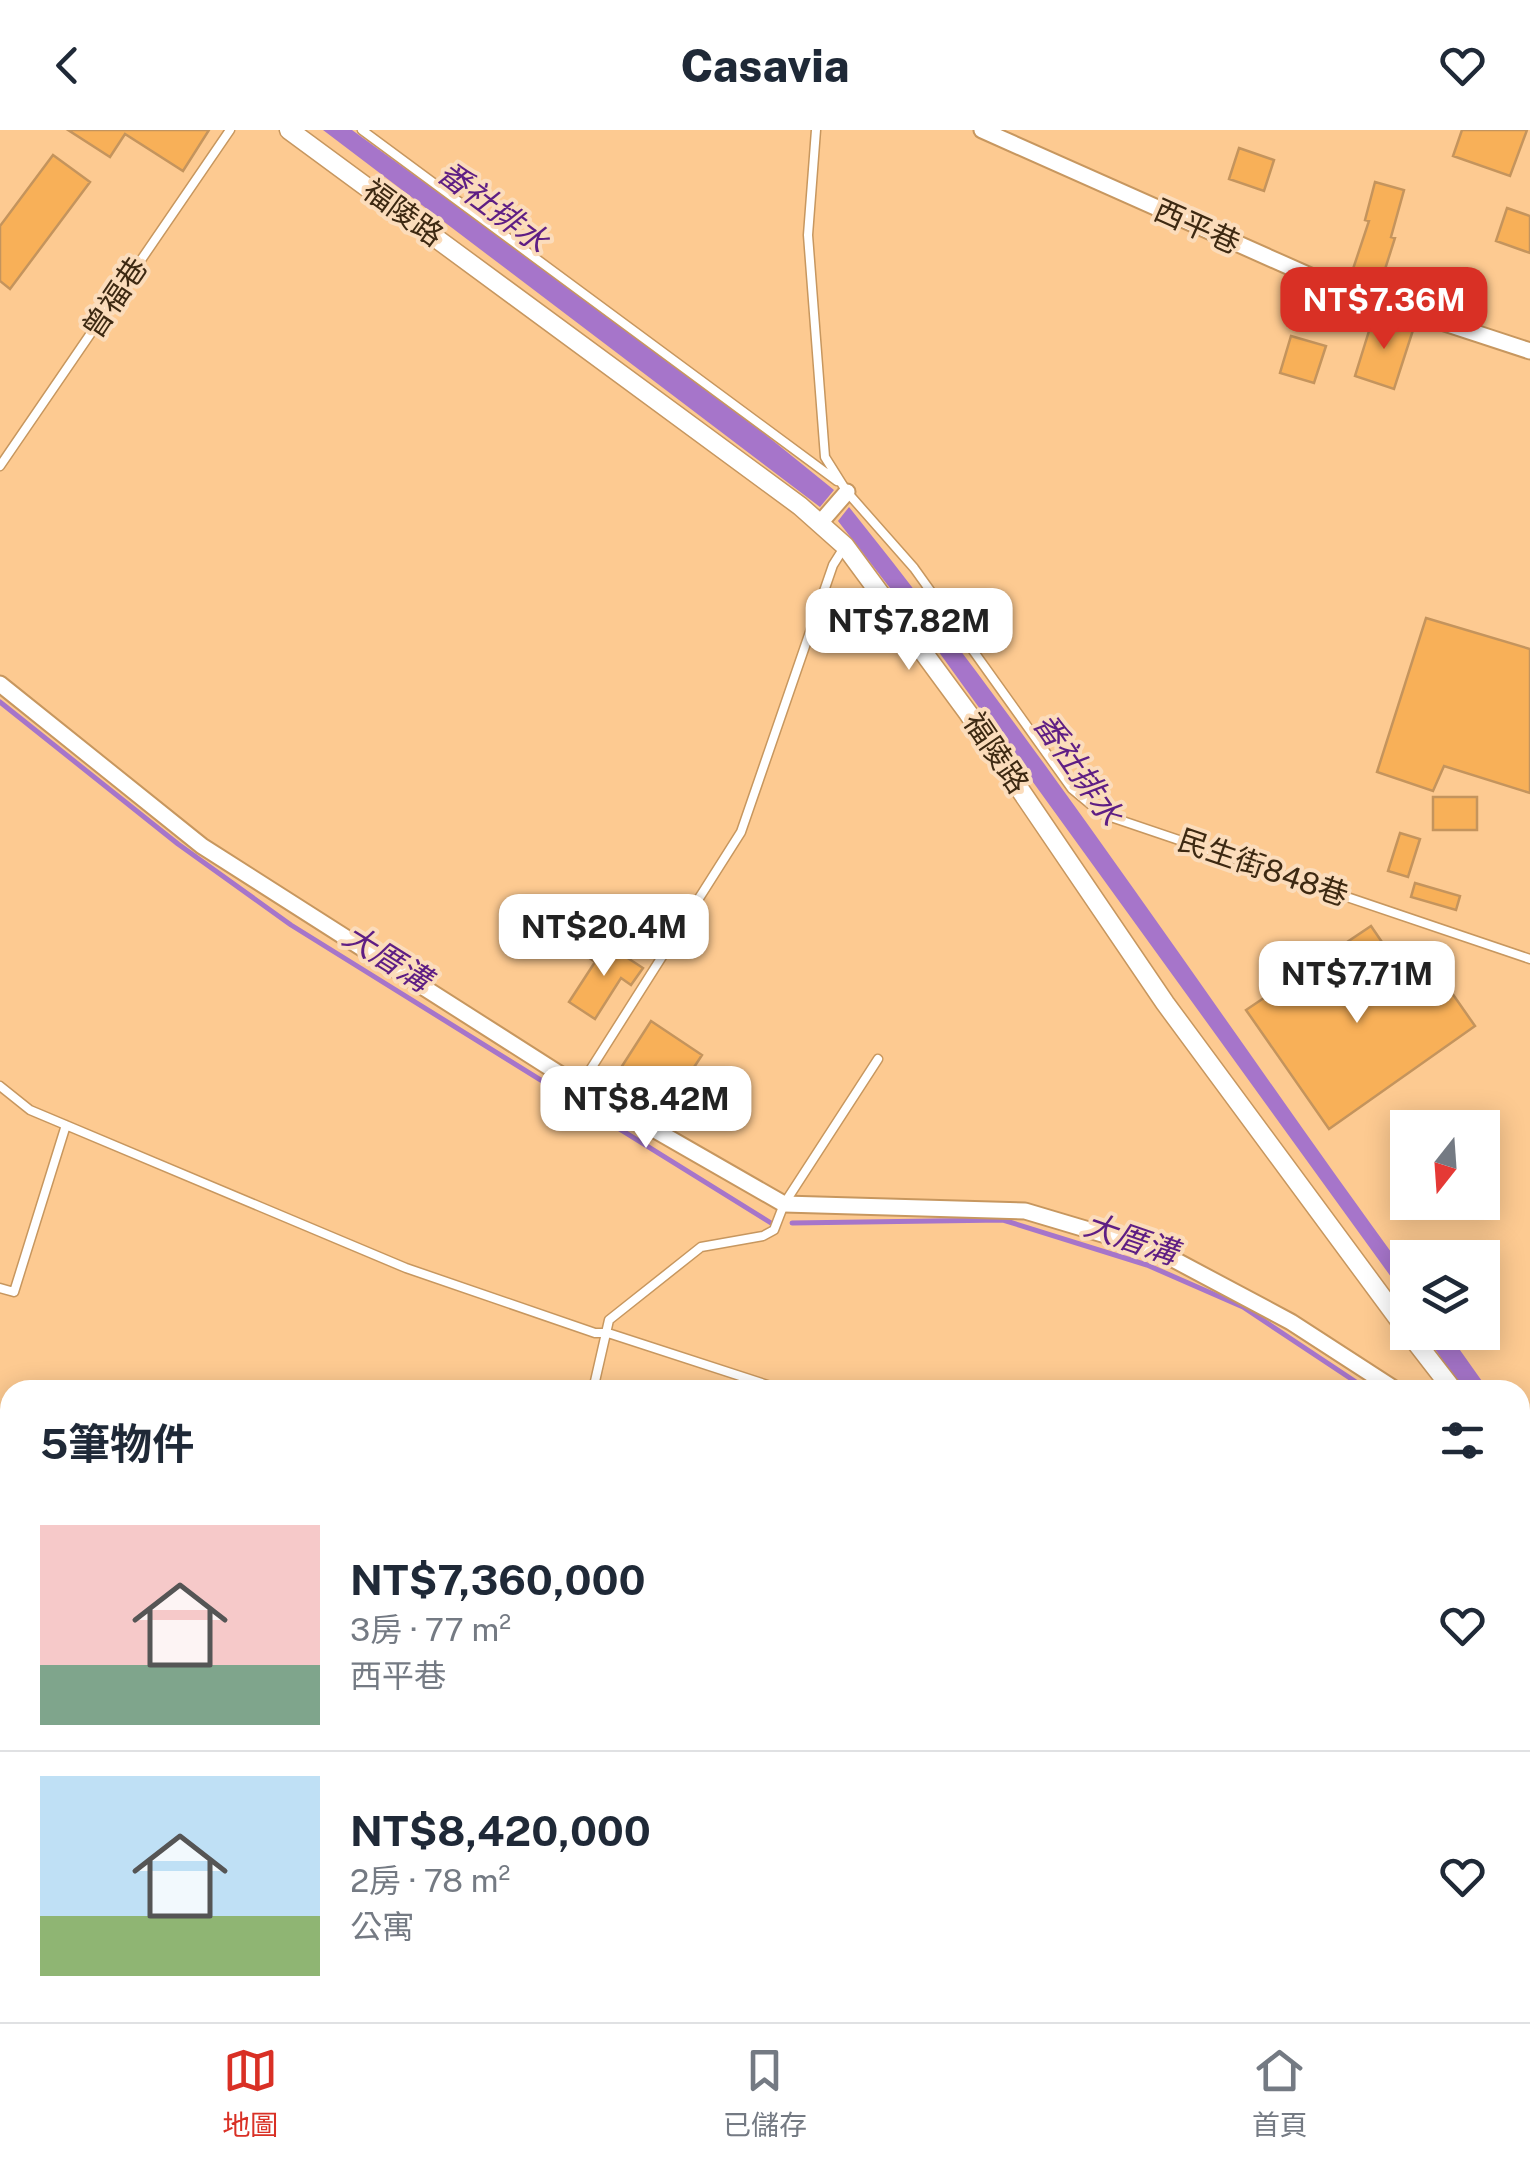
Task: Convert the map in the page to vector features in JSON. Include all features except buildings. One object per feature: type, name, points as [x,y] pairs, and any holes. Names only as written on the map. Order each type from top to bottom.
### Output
[{"type":"street","name":"福陵路","points":[[289,130],[820,523],[845,546],[968,713],[1165,1003],[1390,1308]]},
{"type":"street","name":"西平巷","points":[[982,130],[1335,287],[1530,351]]},
{"type":"street","points":[[820,523],[844,488]]},
{"type":"street","points":[[0,684],[202,846],[580,1087],[784,1204],[1025,1211],[1156,1250],[1291,1322],[1381,1380]]},
{"type":"street","name":"福陵路","points":[[1422,1350],[1445,1380]]},
{"type":"lane","name":"曾福巷","points":[[0,466],[230,130]]},
{"type":"lane","points":[[362,130],[844,488]]},
{"type":"lane","points":[[816,130],[808,235],[820,401],[825,457],[844,488]]},
{"type":"lane","name":"民生街848巷","points":[[844,488],[914,568],[1072,789],[1102,814],[1530,959]]},
{"type":"lane","points":[[580,1087],[741,832],[833,565],[845,546]]},
{"type":"lane","points":[[595,1380],[609,1320],[702,1247],[763,1236],[774,1230],[784,1204],[878,1059]]},
{"type":"lane","points":[[0,1086],[30,1110],[406,1268],[595,1333],[608,1332],[754,1380]]},
{"type":"lane","points":[[0,1288],[14,1292],[66,1125]]},
{"type":"shaded area","points":[[323,130],[352,130],[704,385],[834,490],[820,507]]},
{"type":"shaded area","points":[[849,507],[994,695],[1390,1250],[1390,1276],[928,637],[838,521]]},
{"type":"waterway","name":"大厝溝","points":[[0,702],[178,844],[291,925],[771,1223]]},
{"type":"waterway","name":"大厝溝","points":[[792,1223],[1003,1220],[1147,1265],[1243,1307],[1353,1380]]},
{"type":"waterway","name":"番社排水","points":[[1448,1350],[1469,1380]]}]
